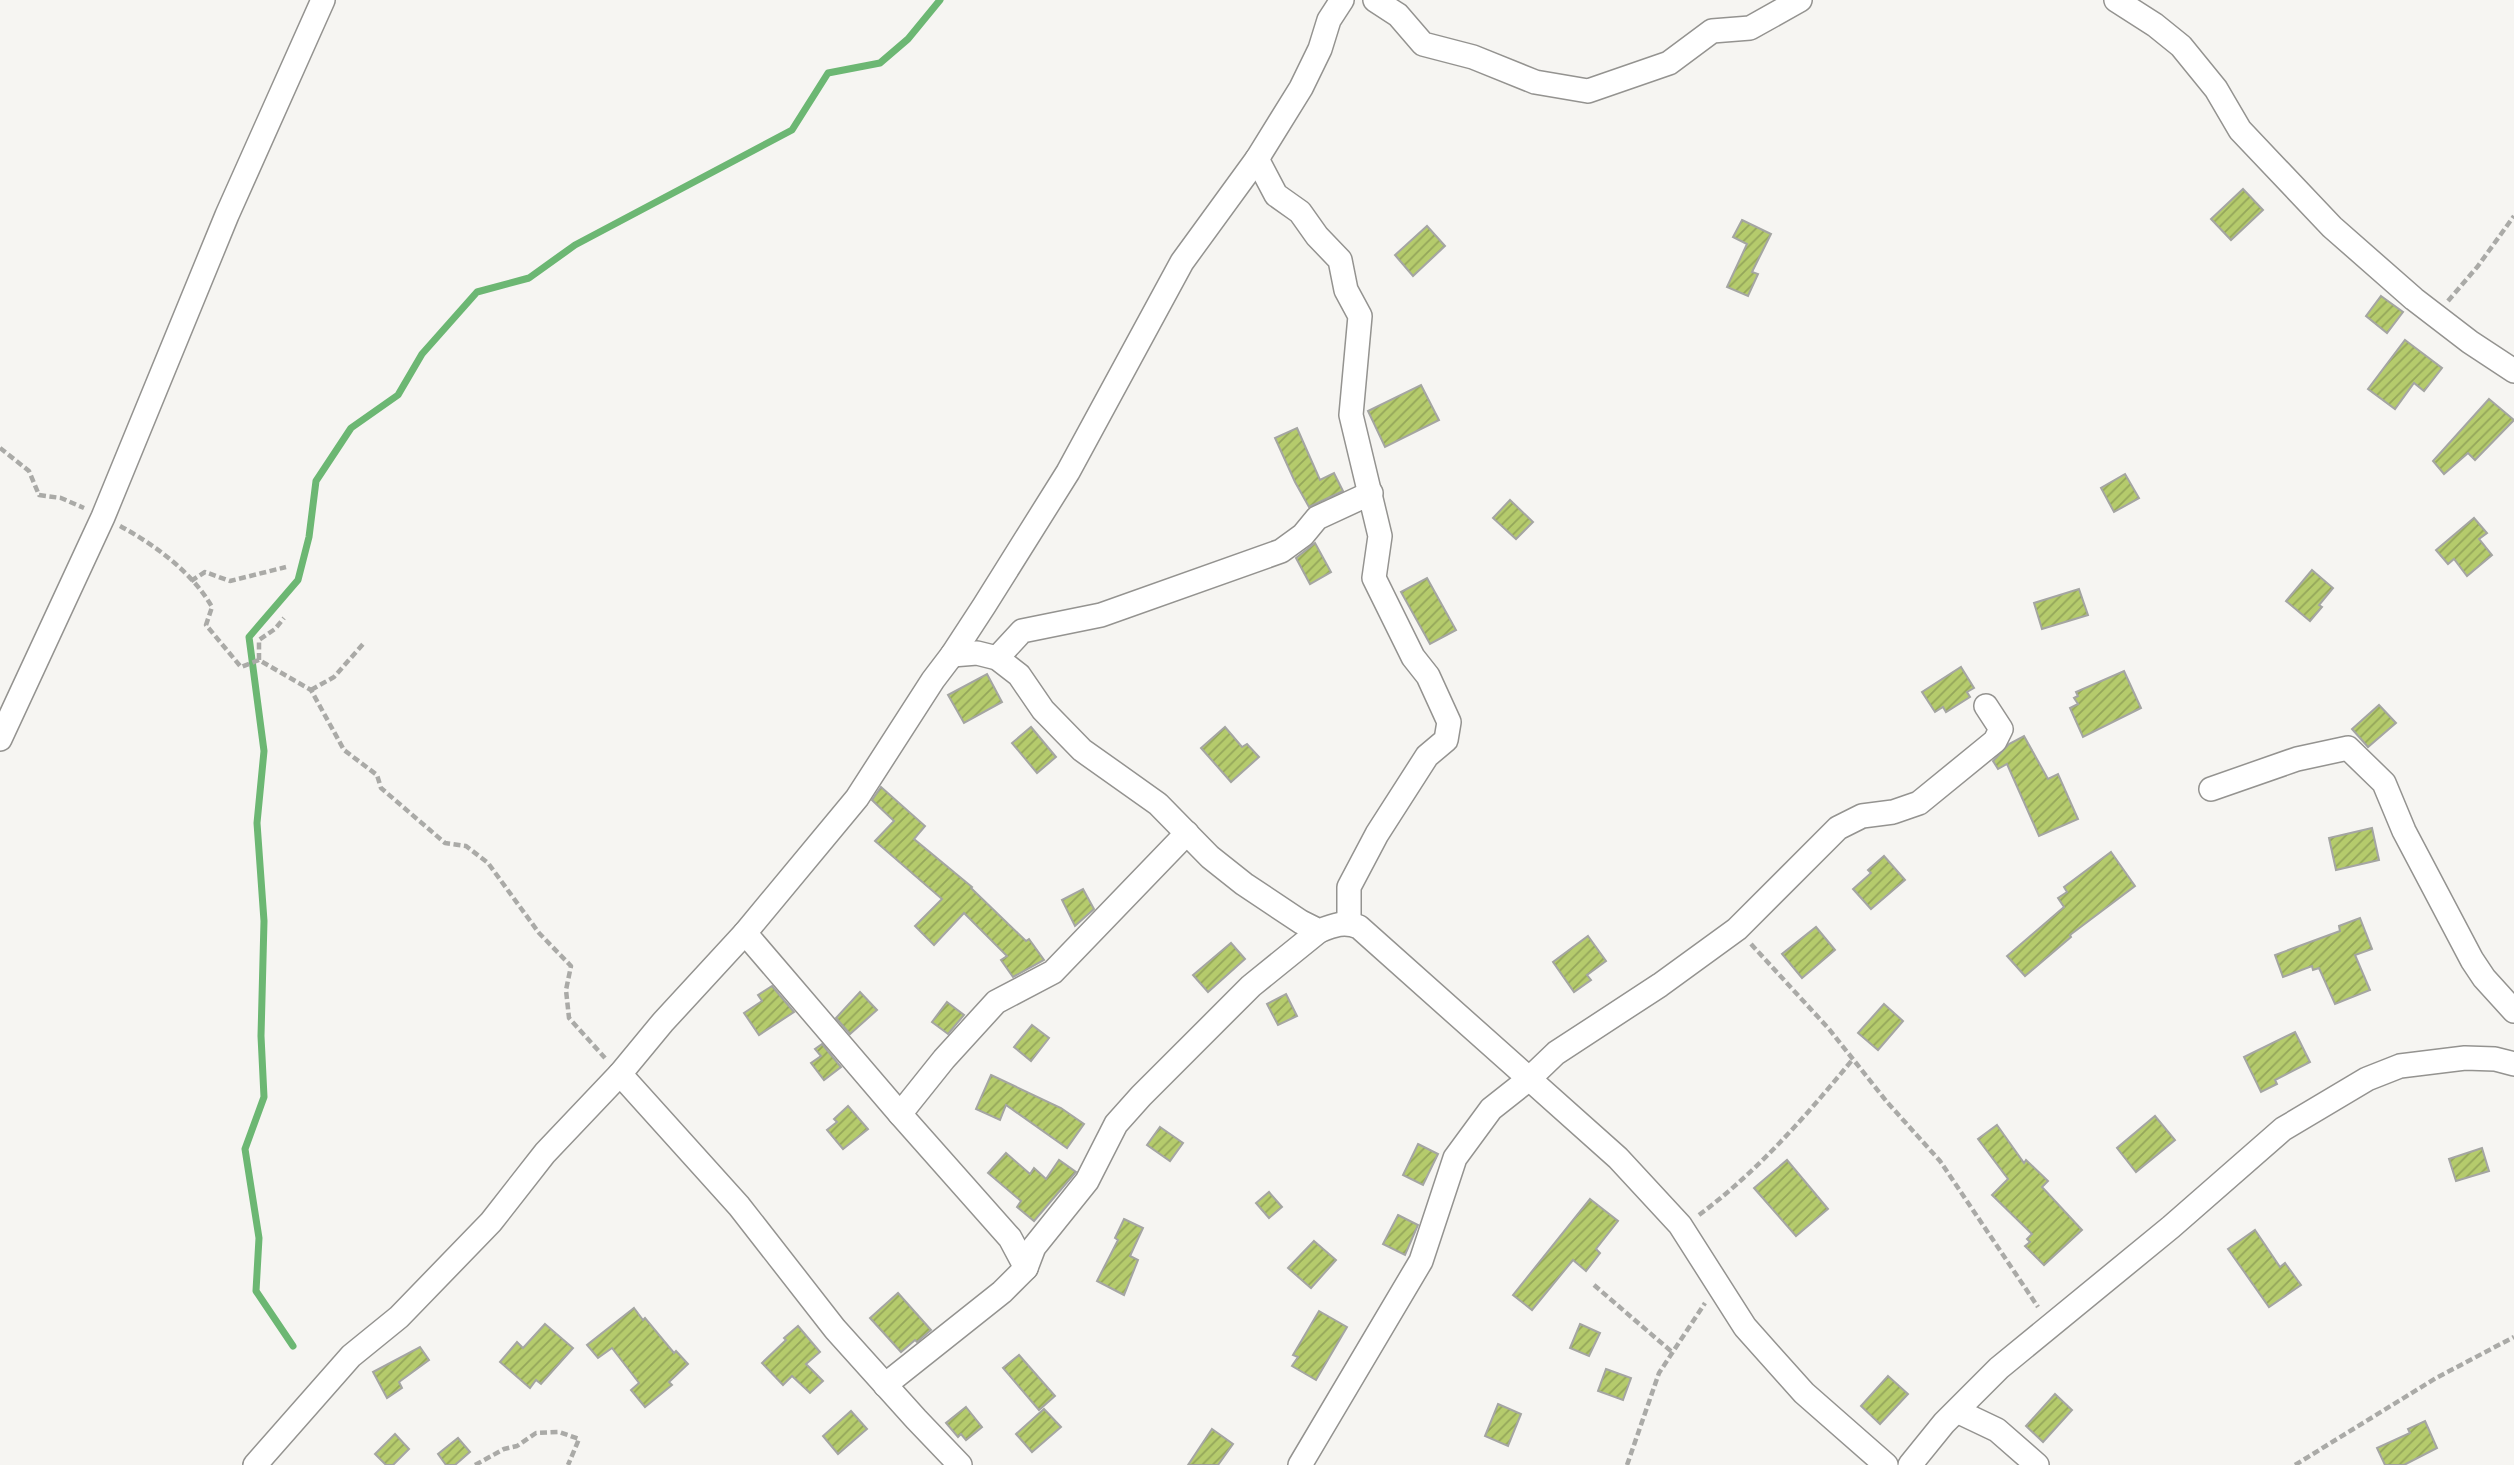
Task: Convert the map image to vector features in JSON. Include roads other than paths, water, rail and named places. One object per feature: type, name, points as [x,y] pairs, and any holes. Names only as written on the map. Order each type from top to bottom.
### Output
[{"type":"street","points":[[0,739],[103,517],[227,215],[323,0]]},
{"type":"street","points":[[255,1465],[351,1356],[399,1317],[491,1222],[545,1153],[620,1074],[663,1022],[745,933],[857,798],[1068,472],[1182,262],[1257,159],[1301,89],[1320,49],[1329,20],[1342,0]]},
{"type":"street","points":[[1375,0],[1398,15],[1423,44],[1473,57],[1535,82],[1588,91],[1669,63],[1712,31],[1750,28],[1800,0]]},
{"type":"street","points":[[2116,0],[2155,25],[2181,46],[2216,89],[2240,130],[2332,227],[2433,314],[2514,372]]},
{"type":"street","points":[[1257,159],[1276,195],[1300,212],[1317,236],[1340,260],[1346,290],[1360,316],[1351,415],[1380,536],[1374,578],[1413,657],[1428,676],[1449,722],[1446,740],[1427,755],[1377,834],[1349,887],[1349,923]]},
{"type":"street","points":[[997,658],[1022,631],[1101,615],[1281,551],[1303,535],[1317,518],[1371,492]]},
{"type":"street","points":[[952,655],[977,653],[997,658],[1018,674],[1043,710],[1082,750],[1158,804],[1210,857],[1244,884],[1319,931]]},
{"type":"street","points":[[1300,1465],[1421,1261],[1455,1158],[1491,1109],[1556,1053],[1660,985],[1737,929],[1838,828],[1862,816],[1894,812],[1919,803],[1995,741],[2001,729],[1986,706]]},
{"type":"street","points":[[2211,789],[2298,759],[2348,747],[2384,783],[2404,831],[2472,960],[2484,978],[2514,1011]]},
{"type":"street","points":[[900,1114],[944,1059],[996,1002],[1053,972],[1187,833]]},
{"type":"street","points":[[885,1385],[1002,1292],[1026,1268],[1034,1247],[1087,1181],[1116,1124],[1251,986],[1319,931],[1337,924],[1349,923],[1359,927],[1618,1158],[1681,1227],[1745,1328],[1804,1393],[1886,1465]]},
{"type":"street","points":[[745,933],[1010,1238],[1026,1268]]},
{"type":"street","points":[[1910,1465],[1999,1368],[2171,1227],[2283,1129],[2367,1079],[2400,1066],[2435,1060],[2485,1059],[2514,1064]]},
{"type":"street","points":[[620,1074],[739,1206],[835,1329],[960,1465]]},
{"type":"street","points":[[1957,1411],[1997,1430],[2037,1465]]},
{"type":"waterway","points":[[293,1346],[256,1291],[259,1238],[245,1149],[264,1097],[261,1036],[264,921],[257,823],[264,751],[249,637],[298,580],[309,537],[316,481],[351,428],[398,395],[422,354],[477,292],[529,278],[575,245],[792,130],[828,73],[880,63],[908,39],[940,0]]}]
